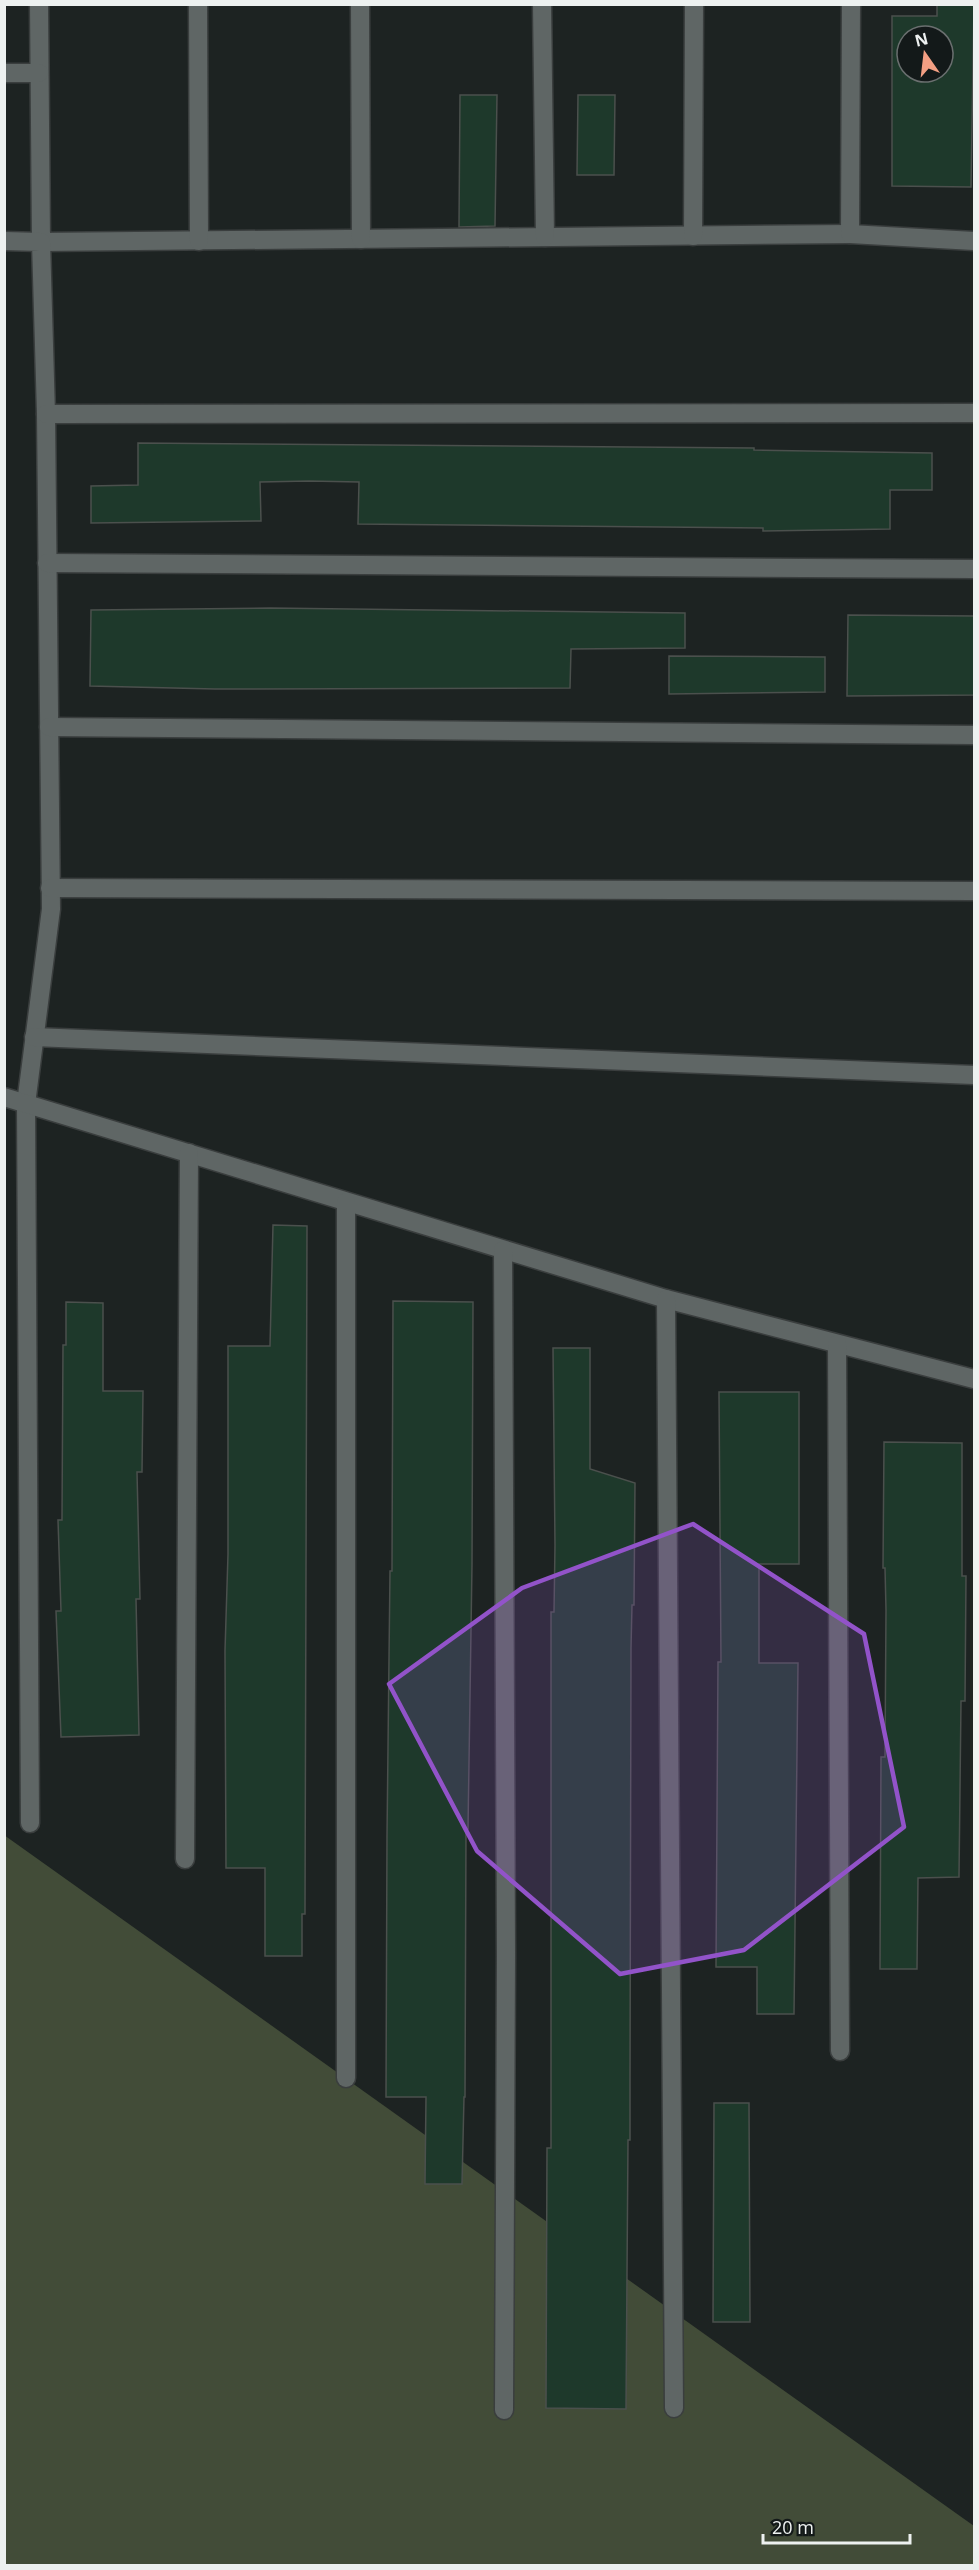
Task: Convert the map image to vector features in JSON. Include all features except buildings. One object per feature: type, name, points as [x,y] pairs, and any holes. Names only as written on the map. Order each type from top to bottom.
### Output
[{"type":"street","points":[[30,1823],[26,1104],[51,909],[39,4]]},
{"type":"street","points":[[198,4],[199,241]]},
{"type":"street","points":[[360,4],[361,239]]},
{"type":"street","points":[[542,4],[545,237]]},
{"type":"street","points":[[693,236],[694,4]]},
{"type":"street","points":[[850,234],[851,4]]},
{"type":"street","points":[[4,73],[39,73]]},
{"type":"street","points":[[4,242],[850,234],[975,241]]},
{"type":"street","points":[[46,414],[975,413]]},
{"type":"street","points":[[47,563],[975,568]]},
{"type":"street","points":[[49,727],[975,735]]},
{"type":"street","points":[[50,888],[975,891]]},
{"type":"street","points":[[34,1037],[975,1074]]},
{"type":"street","points":[[4,1097],[666,1299],[975,1379]]},
{"type":"street","points":[[185,1859],[189,1153]]},
{"type":"street","points":[[346,1202],[346,2078]]},
{"type":"street","points":[[503,1250],[506,1931],[504,2410]]},
{"type":"street","points":[[666,1299],[674,2408]]},
{"type":"street","points":[[837,1344],[840,2051]]},
{"type":"highlighted area","points":[[693,1524],[864,1634],[904,1827],[744,1950],[620,1974],[477,1851],[389,1684],[522,1588]]},
{"type":"green space","points":[[4,1835],[974,2526],[974,2565],[5,2565]]}]
